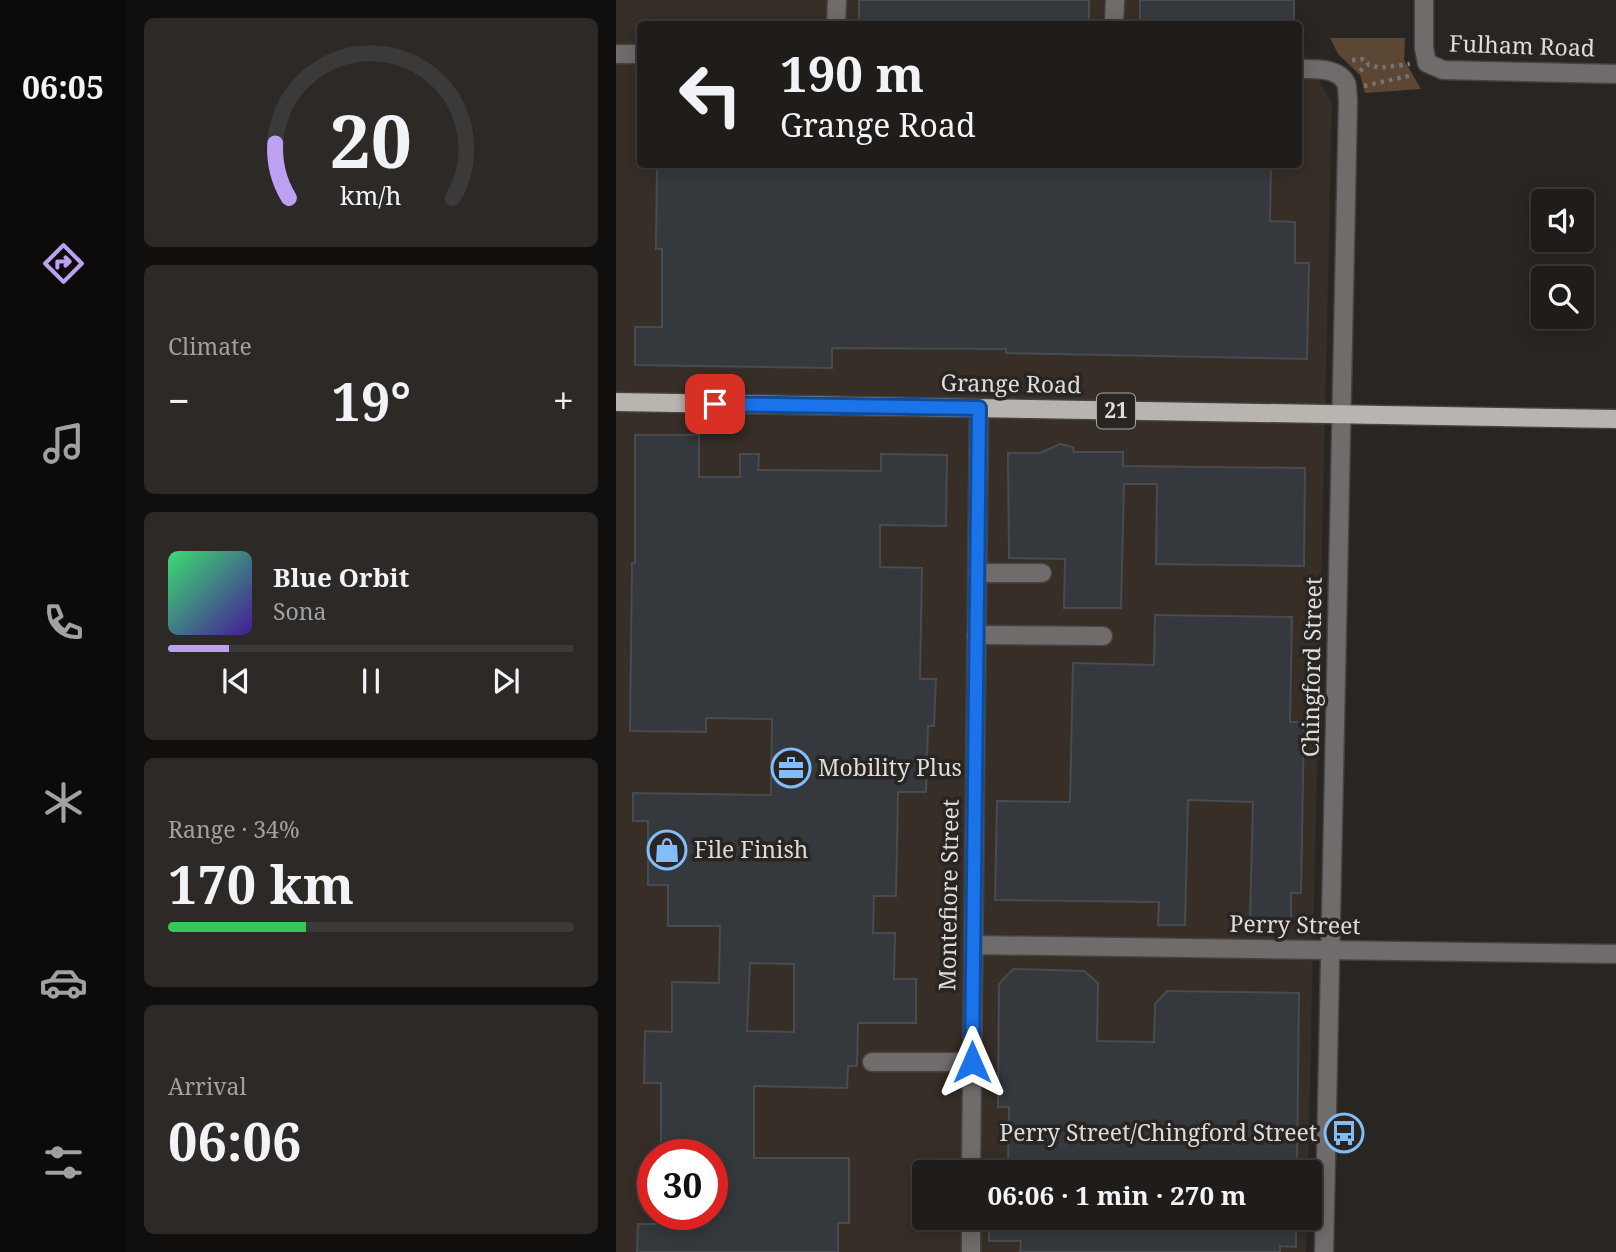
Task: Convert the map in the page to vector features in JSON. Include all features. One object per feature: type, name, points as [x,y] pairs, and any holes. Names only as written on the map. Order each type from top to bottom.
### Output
[{"type":"main road","name":"Grange Road","points":[[616,402],[1616,419]]},
{"type":"street","points":[[836,21],[837,0]]},
{"type":"street","points":[[1114,21],[1115,0]]},
{"type":"street","points":[[1424,0],[1424,48],[1427,63]]},
{"type":"street","points":[[616,54],[637,54]]},
{"type":"street","name":"Fulham Road","points":[[1427,63],[1443,70],[1616,74]]},
{"type":"street","points":[[1302,69],[1337,74],[1346,83]]},
{"type":"street","name":"Chingford Street","points":[[1324,1252],[1348,100],[1346,83]]},
{"type":"street","name":"Montefiore Street","points":[[971,1160],[979,408]]},
{"type":"street","points":[[977,573],[1042,573]]},
{"type":"street","points":[[976,635],[1103,636]]},
{"type":"street","name":"Perry Street","points":[[973,945],[1616,954]]},
{"type":"street","points":[[872,1062],[972,1062]]},
{"type":"street","points":[[971,1230],[971,1252]]},
{"type":"path","name":"Fulham Road","points":[[1346,83],[1369,64],[1379,68],[1427,63]]},
{"type":"path","name":"Fulham Road","points":[[1346,83],[1365,86],[1412,75],[1427,63]]},
{"type":"shaded area","points":[[616,0],[1294,0],[1294,21],[637,21],[637,168],[1302,168],[1302,49],[1332,104],[1308,1160],[912,1160],[912,1230],[1307,1230],[1306,1252],[616,1252]]},
{"type":"shaded area","points":[[1330,38],[1405,38],[1404,60],[1421,89],[1365,93],[1360,75],[1338,54]]},
{"type":"building","points":[[859,0],[1089,0],[1089,21],[859,21]]},
{"type":"building","points":[[1140,0],[1294,0],[1294,21],[1140,21]]},
{"type":"building","points":[[657,168],[1271,168],[1270,221],[1295,222],[1295,263],[1309,263],[1307,359],[1006,353],[1006,349],[832,348],[832,368],[635,365],[635,327],[662,327],[662,249],[656,249]]},
{"type":"building","points":[[635,435],[699,435],[699,477],[740,477],[740,454],[759,454],[758,470],[881,471],[881,454],[947,455],[946,526],[880,525],[880,567],[922,568],[920,679],[936,679],[934,726],[928,726],[926,792],[898,792],[896,896],[874,896],[873,933],[895,933],[894,979],[916,979],[916,1023],[858,1023],[857,1066],[848,1066],[847,1088],[754,1086],[754,1158],[849,1158],[849,1223],[838,1223],[838,1252],[637,1252],[638,1230],[728,1230],[728,1139],[661,1139],[661,1083],[644,1083],[645,1031],[672,1032],[672,982],[719,983],[720,926],[668,926],[668,885],[648,885],[648,821],[633,821],[633,793],[771,795],[772,719],[706,718],[706,732],[630,731],[632,563],[635,563]],"holes":[[[750,963],[794,964],[794,1032],[747,1031]]]},
{"type":"building","points":[[1060,444],[1073,447],[1074,452],[1123,452],[1123,466],[1305,468],[1304,566],[1156,564],[1157,484],[1124,484],[1121,608],[1064,608],[1065,559],[1009,558],[1008,453],[1040,453]]},
{"type":"building","points":[[1155,615],[1292,617],[1290,722],[1304,722],[1301,893],[1291,893],[1291,920],[1250,919],[1253,802],[1188,800],[1185,925],[1158,925],[1159,902],[995,900],[997,801],[1070,802],[1073,663],[1154,665]]},
{"type":"building","points":[[1013,969],[1084,971],[1098,983],[1097,1041],[1154,1042],[1155,1004],[1167,991],[1299,993],[1297,1160],[1008,1160],[1009,1107],[998,1107],[999,984]]},
{"type":"building","points":[[989,1230],[1296,1230],[1296,1247],[1280,1246],[1280,1252],[1020,1252],[1021,1241],[989,1241]]},
{"type":"place","name":"Mobility Plus","points":[[791,768]]},
{"type":"place","name":"File Finish","points":[[667,850]]},
{"type":"place","name":"Perry Street/Chingford Street","points":[[1344,1133]]},
{"type":"route","points":[[715,404],[979,408],[972,1062]]}]
